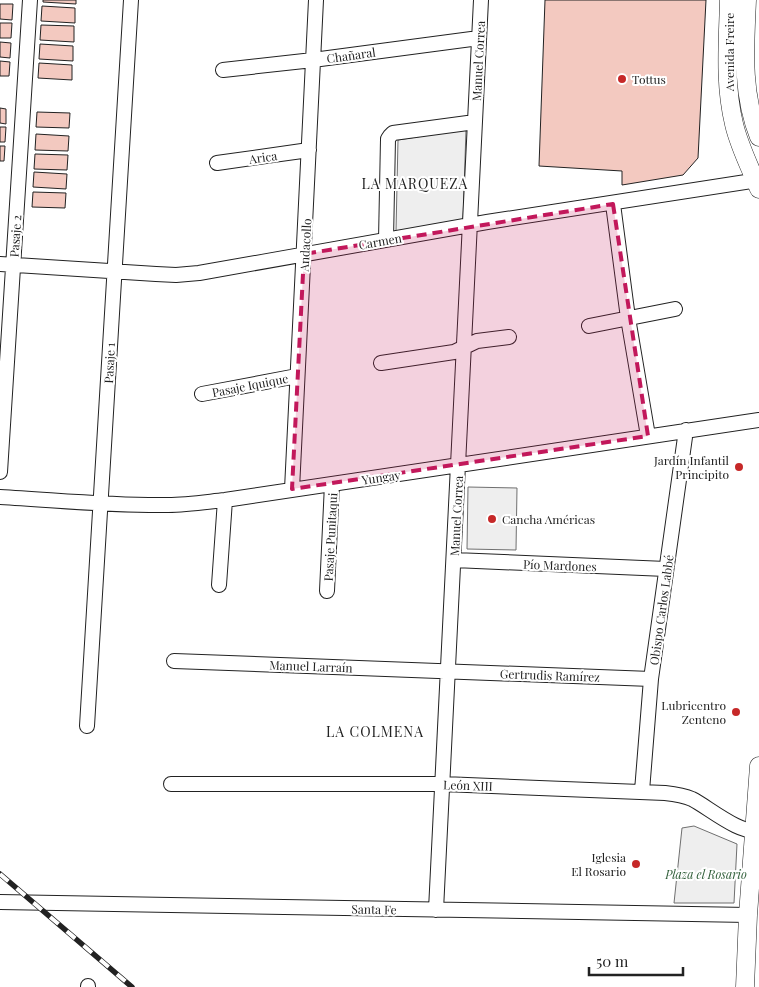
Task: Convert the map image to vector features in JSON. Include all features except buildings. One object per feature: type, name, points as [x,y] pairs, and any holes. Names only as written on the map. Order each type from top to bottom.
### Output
[{"type":"main road","name":"Avenida Freire","points":[[730,0],[727,69],[730,104],[740,142],[758,183]]},
{"type":"main road","name":"Avenida Freire","points":[[747,0],[744,65],[752,116],[759,137]]},
{"type":"main road","points":[[745,987],[748,915],[757,830],[759,766]]},
{"type":"main road","points":[[748,915],[759,930]]},
{"type":"street","name":"Pasaje 2","points":[[0,472],[6,264],[30,0]]},
{"type":"street","name":"Pasaje 1","points":[[86,726],[131,0]]},
{"type":"street","name":"Andacollo","points":[[292,489],[316,0]]},
{"type":"street","name":"Manuel Correa","points":[[436,910],[481,0]]},
{"type":"street","name":"Chañaral","points":[[223,70],[479,38]]},
{"type":"street","points":[[386,240],[388,139],[390,136],[393,133],[475,122]]},
{"type":"street","name":"Arica","points":[[217,163],[309,150]]},
{"type":"street","name":"Carmen","points":[[6,264],[176,275],[470,225],[758,183]]},
{"type":"street","points":[[613,204],[628,318],[648,436]]},
{"type":"street","points":[[589,326],[675,309]]},
{"type":"street","points":[[381,363],[454,352],[477,341],[509,337]]},
{"type":"street","name":"Pasaje Iquique","points":[[202,394],[297,376]]},
{"type":"street","name":"Yungay","points":[[0,497],[168,505],[225,500],[759,420]]},
{"type":"street","name":"Obispo Carlos Labbé","points":[[642,792],[651,680],[686,430]]},
{"type":"street","name":"Pasaje Punitaqui","points":[[327,591],[332,484]]},
{"type":"street","points":[[218,585],[225,500]]},
{"type":"street","name":"Pío Mardones","points":[[454,560],[666,569]]},
{"type":"street","name":"Manuel Larraín","points":[[174,661],[448,671]]},
{"type":"street","name":"Gertrudis Ramírez","points":[[448,671],[651,680]]},
{"type":"street","name":"León XIII","points":[[171,784],[443,784],[665,793],[684,796],[738,826],[757,830]]},
{"type":"street","name":"Santa Fe","points":[[0,902],[748,915]]},
{"type":"highlighted area","points":[[613,204],[648,436],[292,489],[304,254]]},
{"type":"green space","points":[[466,129],[463,221],[396,231],[398,140]]},
{"type":"green space","name":"Cancha Américas","points":[[468,487],[517,488],[516,550],[467,549]]},
{"type":"green space","name":"Plaza el Rosario","points":[[694,826],[737,844],[734,903],[674,903],[682,828]]},
{"type":"railway","points":[[0,874],[132,987]]},
{"type":"place","name":"Tottus","points":[[622,79]]},
{"type":"place","name":"Jardín Infantil Principito","points":[[739,467]]},
{"type":"place","name":"Cancha Américas","points":[[492,519]]},
{"type":"place","name":"Lubricentro Zenteno","points":[[736,712]]},
{"type":"place","name":"Iglesia El Rosario","points":[[636,864]]},
{"type":"district","name":"LA MARQUEZA","points":[[415,183]]},
{"type":"district","name":"LA COLMENA","points":[[375,731]]}]
